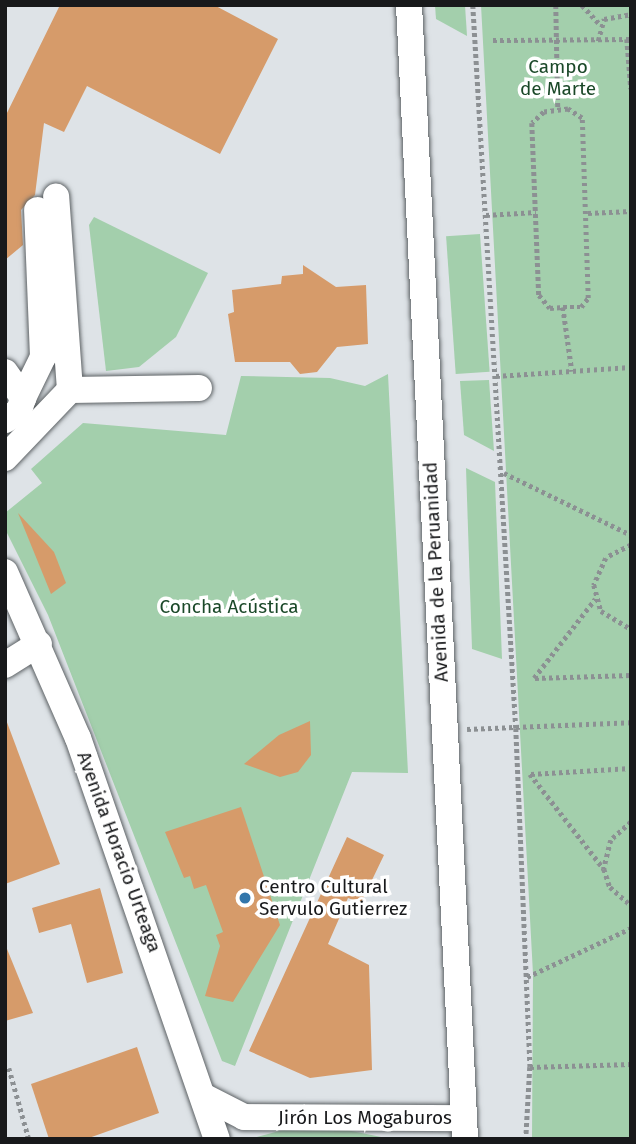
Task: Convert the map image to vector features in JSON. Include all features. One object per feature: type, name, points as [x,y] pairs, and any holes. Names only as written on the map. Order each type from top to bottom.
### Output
[{"type":"street","name":"Avenida de la Peruanidad","points":[[409,5],[464,1129]]},
{"type":"street","points":[[5,420],[19,411],[43,357],[47,204],[70,390]]},
{"type":"street","points":[[5,372],[23,398]]},
{"type":"street","points":[[5,458],[70,390],[199,388]]},
{"type":"street","name":"Avenida Horacio Urteaga","points":[[5,572],[39,644],[108,819],[205,1097],[217,1139]]},
{"type":"street","points":[[5,665],[39,644]]},
{"type":"street","name":"Jirón Los Mogaburos","points":[[205,1097],[244,1117],[464,1129]]},
{"type":"street","name":"Jirón Los Mogaburos","points":[[225,1139],[267,1117]]},
{"type":"path","points":[[473,5],[504,472],[516,728],[530,1067],[526,1139]]},
{"type":"path","points":[[556,5],[559,42],[558,109]]},
{"type":"path","points":[[582,5],[600,24]]},
{"type":"path","points":[[600,24],[631,14]]},
{"type":"path","points":[[598,41],[600,24]]},
{"type":"path","points":[[493,40],[559,42],[629,39],[631,89]]},
{"type":"path","points":[[558,109],[577,112],[582,118],[588,213],[587,298],[581,307],[541,304],[532,123],[544,112],[558,109]]},
{"type":"path","points":[[588,213],[631,211]]},
{"type":"path","points":[[486,215],[536,212]]},
{"type":"path","points":[[564,307],[572,371]]},
{"type":"path","points":[[496,376],[631,367]]},
{"type":"path","points":[[504,472],[631,536]]},
{"type":"path","points":[[631,545],[606,558],[596,578],[595,599],[534,678],[631,675]]},
{"type":"path","points":[[595,599],[610,620],[631,629]]},
{"type":"path","points":[[444,730],[631,722]]},
{"type":"path","points":[[631,768],[530,774],[604,869],[610,887],[631,905]]},
{"type":"path","points":[[604,869],[611,840],[631,822]]},
{"type":"path","points":[[527,977],[631,928]]},
{"type":"path","points":[[530,1067],[631,1064]]},
{"type":"path","points":[[9,1068],[29,1139]]},
{"type":"green space","points":[[435,5],[465,5],[467,36],[436,19]]},
{"type":"green space","name":"Campo de Marte","points":[[481,5],[631,5],[631,1139],[532,1139],[533,974]]},
{"type":"green space","points":[[94,217],[208,273],[176,337],[139,367],[106,371],[89,225]]},
{"type":"green space","points":[[480,234],[490,372],[456,374],[446,236]]},
{"type":"green space","name":"Concha Acústica","points":[[388,374],[408,773],[352,772],[235,1066],[222,1061],[48,615],[5,529],[5,513],[42,483],[31,469],[83,423],[226,435],[241,376],[330,378],[365,386]]},
{"type":"green space","points":[[489,380],[494,451],[464,435],[460,381]]},
{"type":"green space","points":[[466,468],[495,482],[502,659],[472,649]]},
{"type":"green space","points":[[298,1126],[327,1126],[391,1139],[249,1139]]},
{"type":"building","points":[[60,5],[214,5],[278,39],[220,154],[87,86],[64,132],[44,123],[35,195],[21,210],[23,245],[5,260],[5,117]]},
{"type":"building","points":[[303,265],[336,287],[366,285],[368,344],[337,347],[317,372],[300,374],[290,362],[235,362],[228,314],[234,312],[232,290],[281,284],[282,276],[303,274]]},
{"type":"building","points":[[18,513],[54,552],[66,583],[51,594]]},
{"type":"building","points":[[5,717],[60,864],[5,884]]},
{"type":"building","points":[[310,721],[311,755],[298,772],[280,777],[244,764],[279,735]]},
{"type":"building","name":"Centro Cultural Servulo Gutierrez","points":[[241,807],[280,925],[233,1002],[205,996],[220,946],[216,935],[223,932],[206,885],[194,889],[190,876],[184,878],[165,832]]},
{"type":"building","points":[[347,837],[384,855],[361,903],[348,898],[328,944],[369,965],[372,1070],[310,1078],[249,1051]]},
{"type":"building","points":[[100,888],[123,973],[87,983],[71,924],[39,933],[32,908]]},
{"type":"building","points":[[5,944],[33,1013],[5,1021]]},
{"type":"building","points":[[137,1047],[159,1113],[86,1139],[49,1139],[31,1084]]},
{"type":"place","name":"Centro Cultural Servulo Gutierrez","points":[[245,898]]}]
